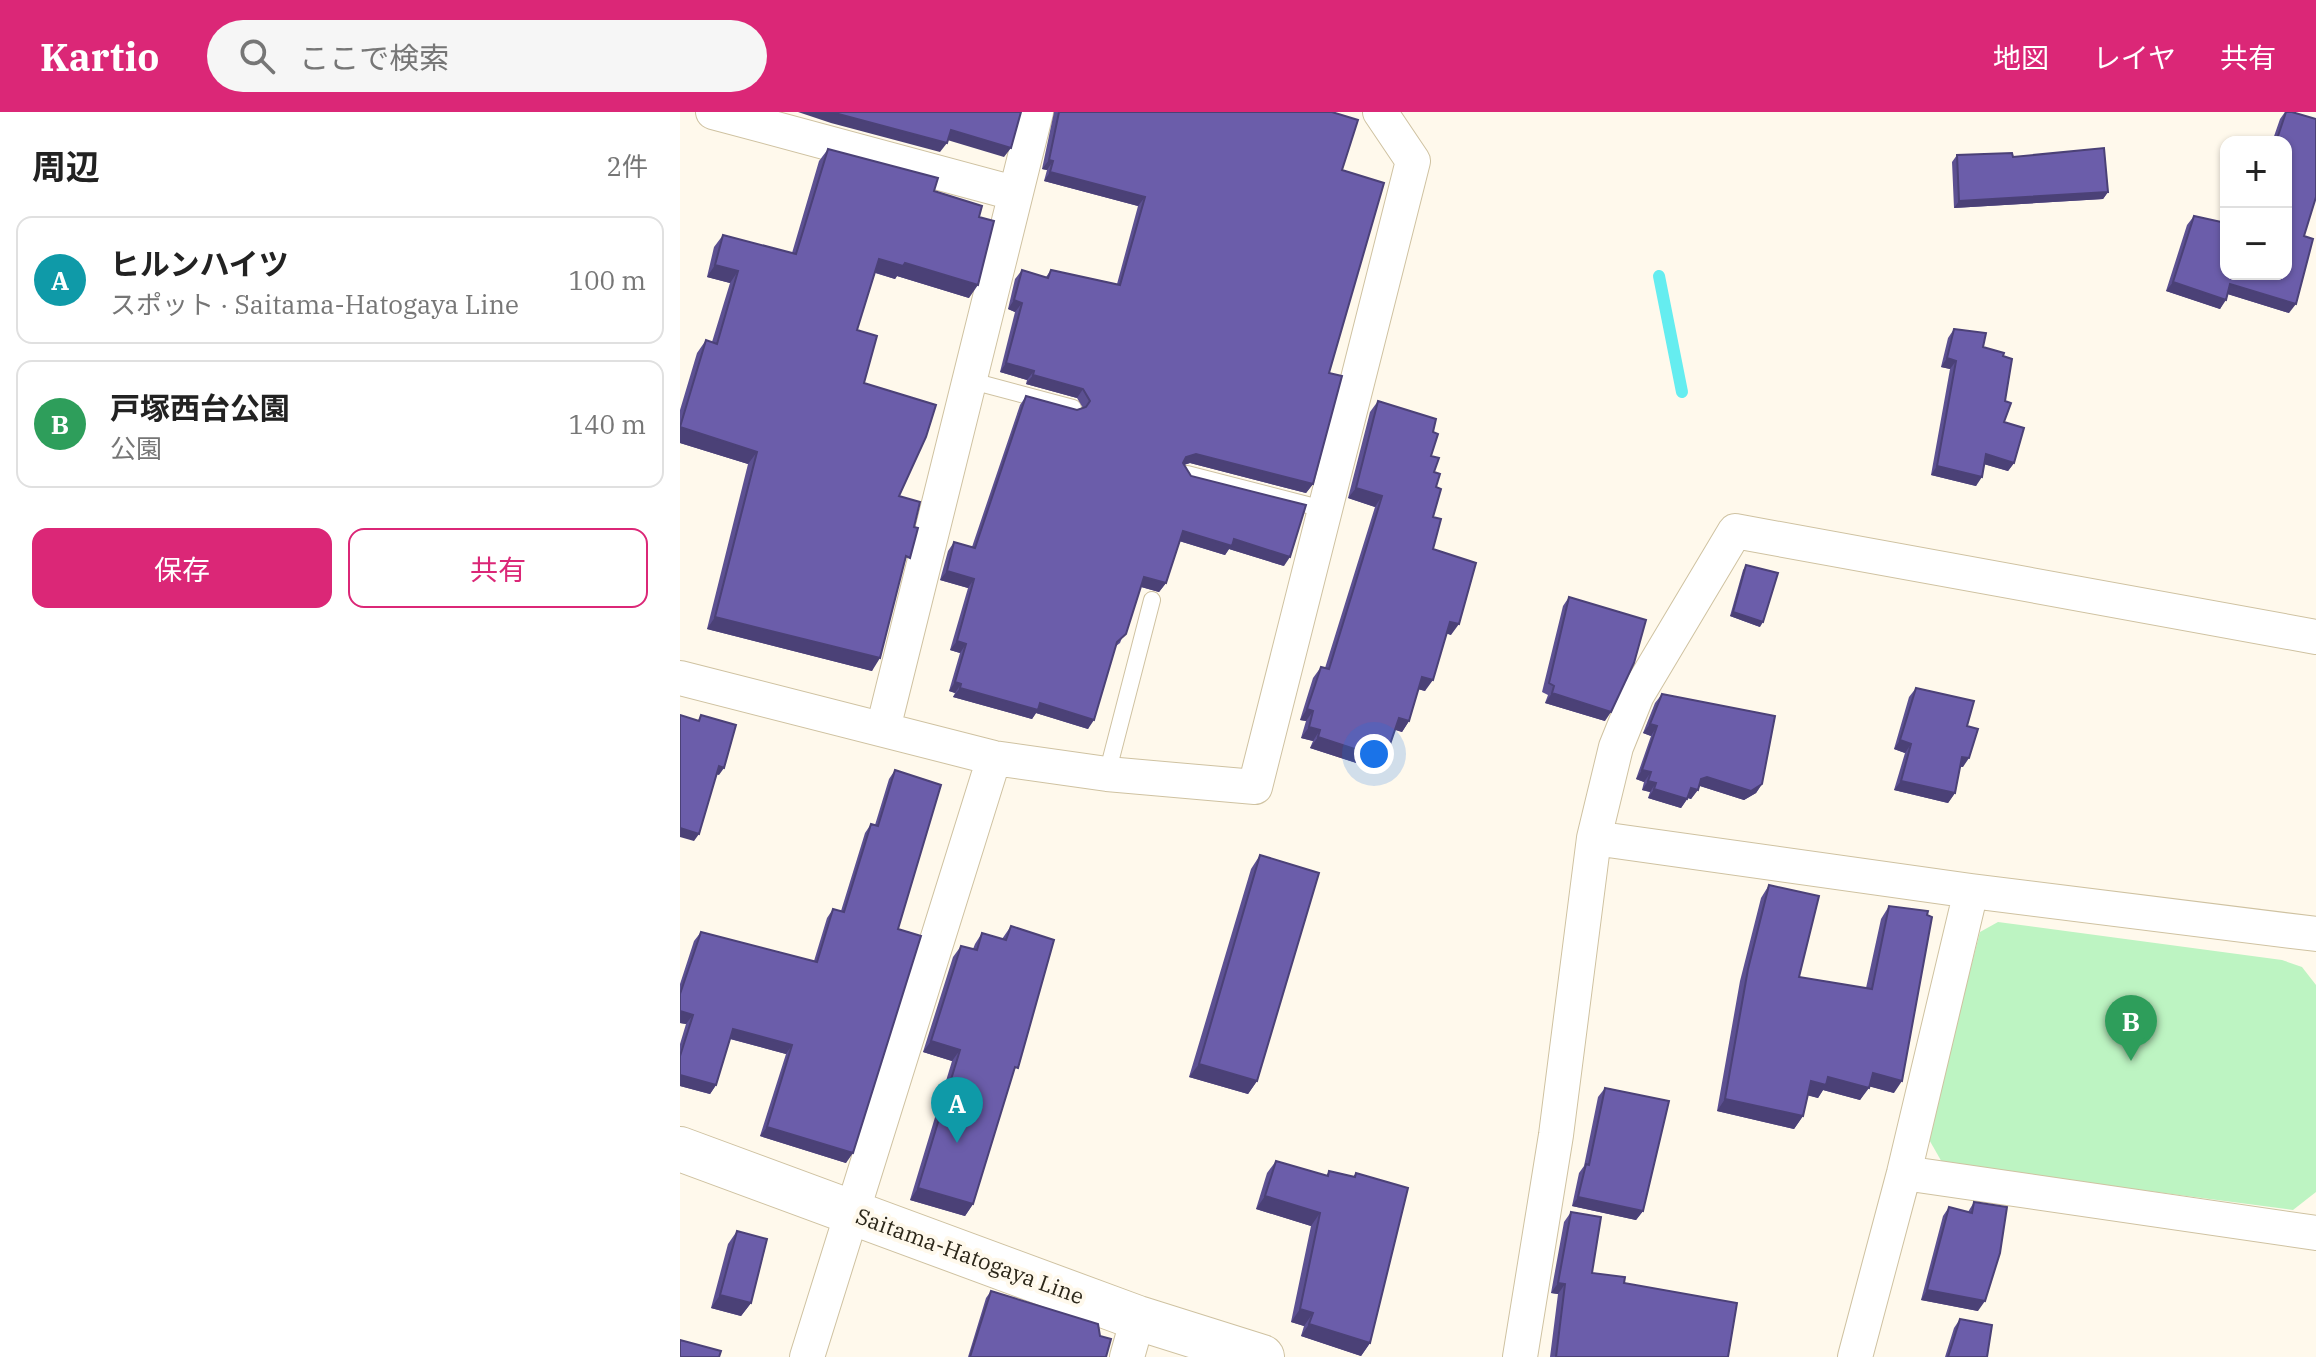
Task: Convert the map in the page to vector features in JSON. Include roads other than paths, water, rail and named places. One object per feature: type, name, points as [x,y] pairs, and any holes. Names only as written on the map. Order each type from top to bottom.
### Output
[{"type":"main road","name":"Saitama-Hatogaya Line","points":[[680,1149],[851,1213],[1132,1337],[1262,1357]]},
{"type":"street","points":[[713,112],[1014,193]]},
{"type":"street","points":[[883,729],[972,381],[1014,193],[1036,112]]},
{"type":"street","points":[[680,678],[994,758],[1107,774],[1255,787],[1413,161],[1380,112]]},
{"type":"street","points":[[1520,1357],[1556,1135],[1594,838],[1616,747],[1637,695],[1735,531],[2316,637]]},
{"type":"street","points":[[807,1357],[994,758]]},
{"type":"street","points":[[1594,838],[1971,891],[2316,934]]},
{"type":"street","points":[[1855,1357],[1904,1173],[1971,891]]},
{"type":"street","points":[[1904,1173],[2316,1233]]},
{"type":"lane","points":[[972,381],[1073,408]]},
{"type":"lane","points":[[1187,474],[1327,510]]},
{"type":"lane","points":[[1107,774],[1152,600]]},
{"type":"waterway","points":[[1659,276],[1682,392]]},
{"type":"place","name":"戸塚西台公園","points":[[2131,1061]]},
{"type":"place","name":"ヒルンハイツ","points":[[957,1143]]}]
